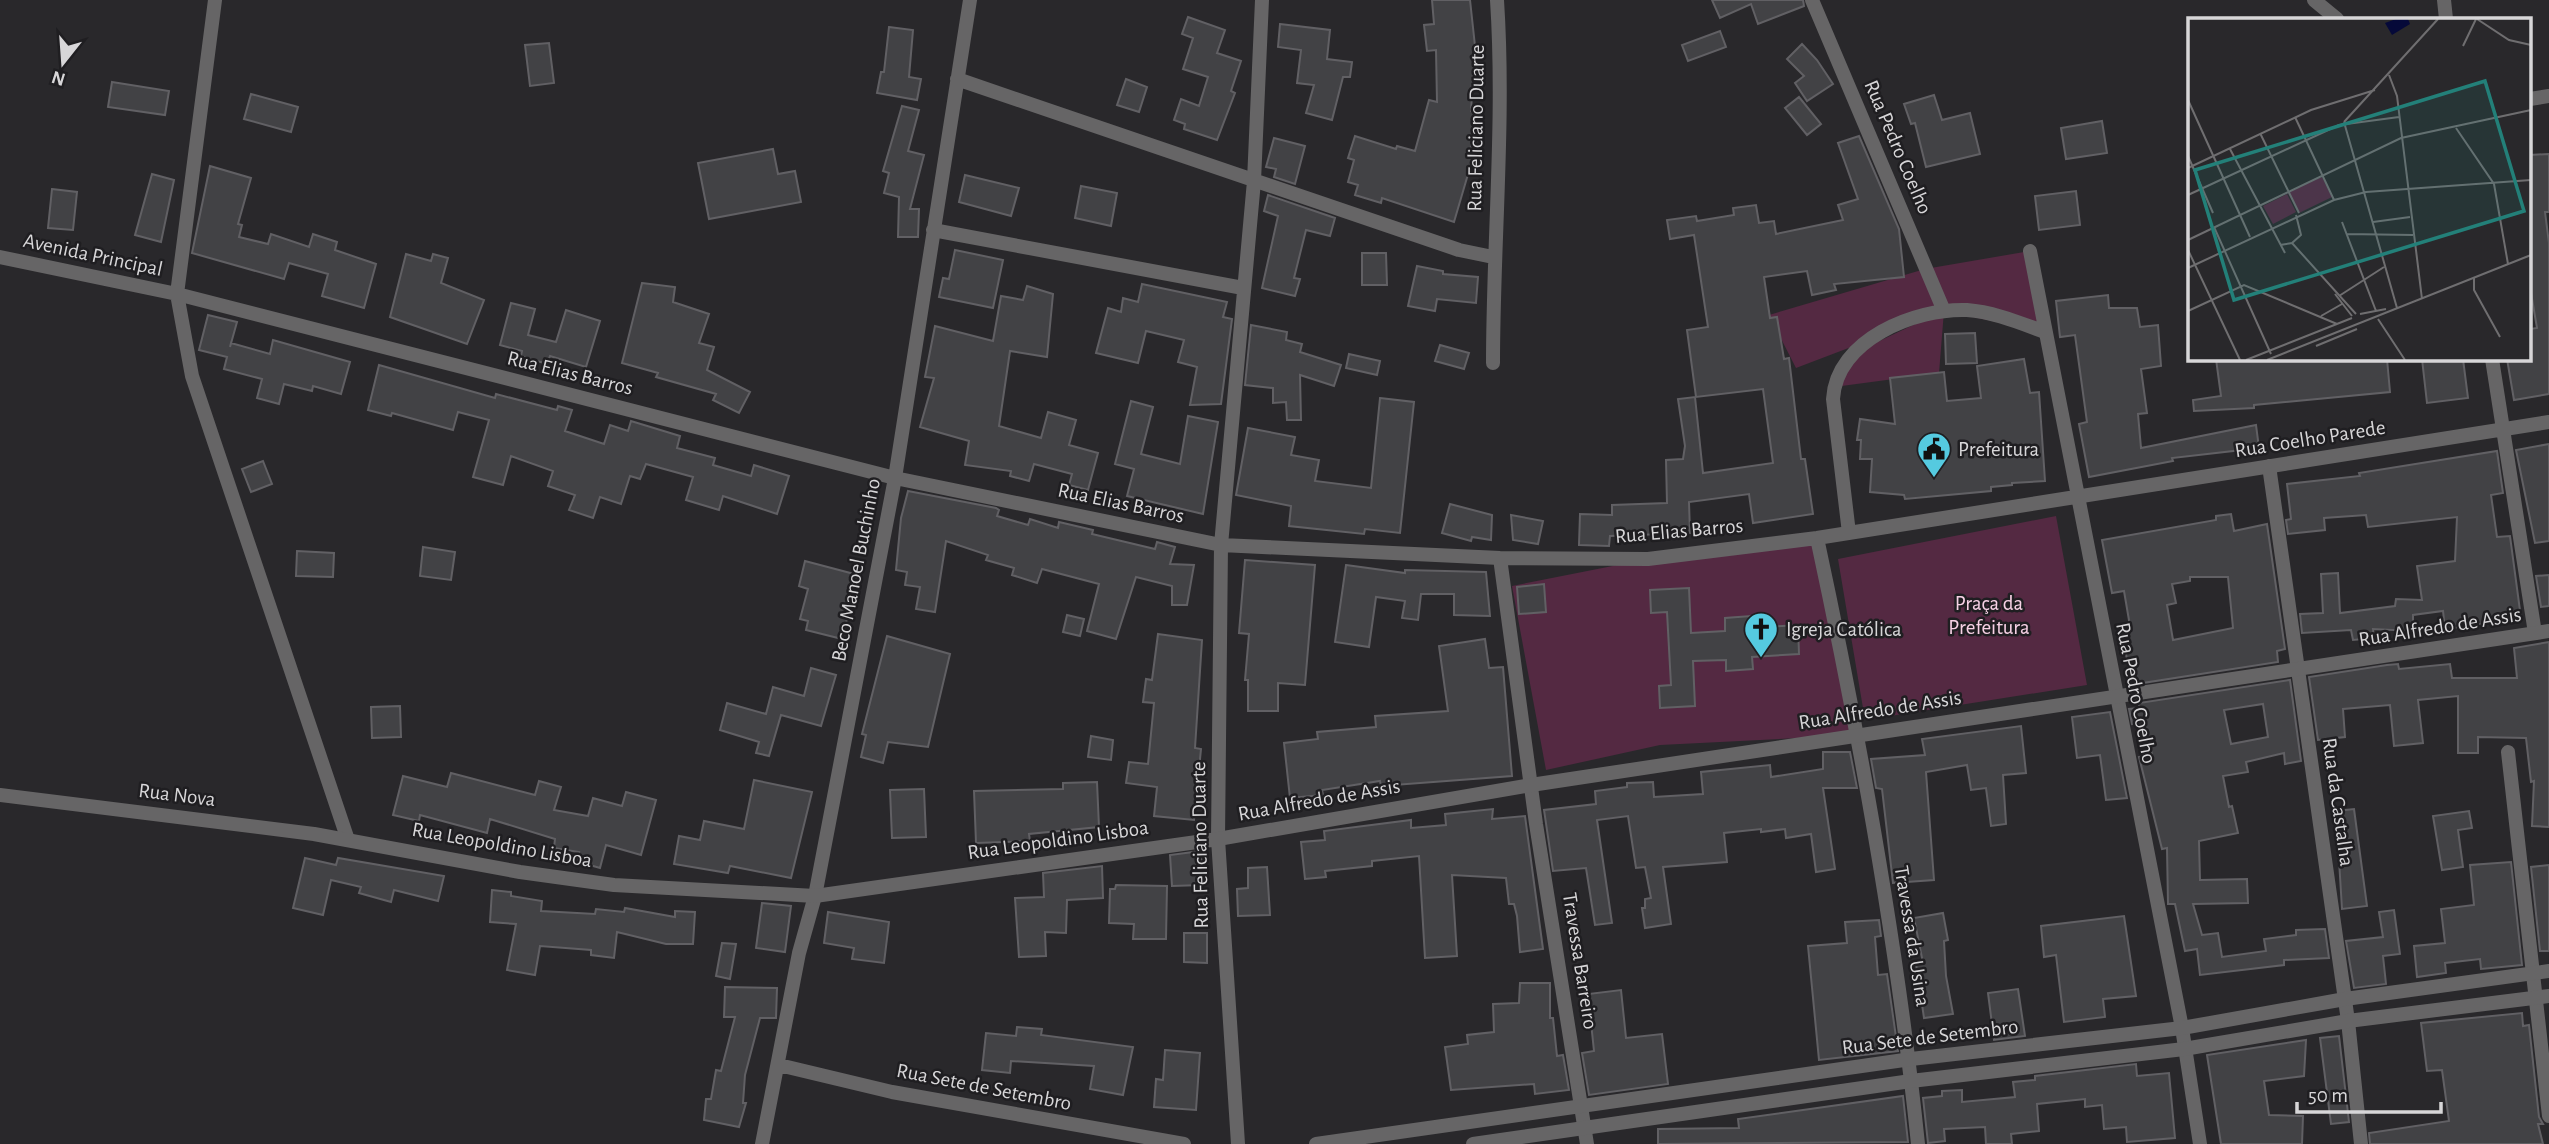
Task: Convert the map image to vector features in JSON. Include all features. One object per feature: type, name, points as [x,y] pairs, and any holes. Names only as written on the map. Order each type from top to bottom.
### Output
[{"type":"street","points":[[215,0],[177,293],[192,376],[348,840]]},
{"type":"street","name":"Beco Manoel Buchinho","points":[[762,1144],[799,953],[815,896],[895,478],[970,0]]},
{"type":"street","points":[[1222,545],[1254,181],[1262,0]]},
{"type":"street","name":"Rua Feliciano Duarte","points":[[1493,363],[1493,257],[1501,114],[1497,0]]},
{"type":"street","name":"Rua Pedro Coelho","points":[[1812,0],[1944,311]]},
{"type":"street","points":[[2314,0],[2336,18]]},
{"type":"street","points":[[2444,0],[2446,18]]},
{"type":"street","points":[[957,79],[1459,250],[1493,257]]},
{"type":"street","points":[[933,230],[1243,288]]},
{"type":"street","name":"Rua Pedro Coelho","points":[[2030,250],[2182,1028],[2200,1144]]},
{"type":"street","name":"Avenida Principal","points":[[0,257],[177,293]]},
{"type":"street","name":"Rua Elias Barros","points":[[177,293],[895,478],[1222,545],[1500,558],[1648,559],[1817,538],[2077,497]]},
{"type":"street","points":[[1849,533],[1834,411],[1834,381],[1852,354],[1867,342],[1916,316],[1944,311],[1968,310],[1999,316],[2045,332]]},
{"type":"street","points":[[2492,360],[2502,430],[2542,632]]},
{"type":"street","name":"Rua Coelho Parede","points":[[2077,497],[2549,422]]},
{"type":"street","name":"Rua da Castalha","points":[[2269,467],[2348,1021],[2361,1144]]},
{"type":"street","name":"Travessa da Usina","points":[[1817,538],[1860,735],[1910,1059],[1918,1144]]},
{"type":"street","name":"Rua Feliciano Duarte","points":[[1222,545],[1218,839],[1238,1144]]},
{"type":"street","name":"Travessa Barreiro","points":[[1500,558],[1531,785],[1587,1144]]},
{"type":"street","name":"Rua Alfredo de Assis","points":[[1218,839],[1531,785],[2542,632]]},
{"type":"street","points":[[2508,752],[2532,973],[2542,997],[2549,1116]]},
{"type":"street","name":"Rua Nova","points":[[0,795],[348,840]]},
{"type":"street","name":"Rua Leopoldino Lisboa","points":[[348,840],[520,873],[614,885],[815,896],[1218,839]]},
{"type":"street","name":"Rua Sete de Setembro","points":[[1316,1144],[1910,1059],[2182,1028],[2344,999],[2549,971]]},
{"type":"street","name":"Rua Sete de Setembro","points":[[1473,1144],[1911,1081],[2184,1049],[2348,1021],[2542,997]]},
{"type":"street","name":"Rua Sete de Setembro","points":[[779,1065],[892,1092],[1184,1144]]},
{"type":"green space","points":[[2030,251],[2045,332],[1944,311],[1939,373],[1834,387],[1852,354],[1930,317],[1796,368],[1769,315],[1925,269]]},
{"type":"green space","name":"Praça da Prefeitura","points":[[2056,516],[2087,685],[1865,720],[1838,559]]},
{"type":"green space","points":[[1817,538],[1859,735],[1660,745],[1546,770],[1512,586],[1648,559]]},
{"type":"building","points":[[1432,0],[1470,0],[1475,46],[1471,111],[1480,114],[1471,146],[1476,147],[1454,222],[1382,198],[1381,203],[1355,195],[1358,185],[1348,182],[1354,160],[1348,158],[1355,136],[1396,149],[1397,146],[1415,151],[1429,100],[1437,102],[1436,50],[1427,51],[1424,25],[1434,24]]},
{"type":"building","points":[[1712,0],[1803,0],[1804,6],[1758,24],[1751,4],[1720,18]]},
{"type":"building","points":[[1188,17],[1225,30],[1217,53],[1241,61],[1231,91],[1235,93],[1217,140],[1184,129],[1185,124],[1174,120],[1181,99],[1199,106],[1208,77],[1183,69],[1193,38],[1182,34]]},
{"type":"building","points":[[1280,24],[1330,30],[1327,59],[1352,62],[1350,77],[1343,77],[1332,120],[1306,113],[1314,85],[1297,83],[1301,50],[1278,47]]},
{"type":"building","points":[[889,27],[913,30],[909,77],[921,79],[917,100],[877,93],[881,72],[884,72]]},
{"type":"building","points":[[1720,31],[1726,47],[1688,61],[1682,45]]},
{"type":"building","points":[[549,43],[554,83],[530,86],[525,45]]},
{"type":"building","points":[[1802,44],[1833,84],[1807,101],[1795,83],[1804,76],[1787,59]]},
{"type":"building","points":[[1126,79],[1147,87],[1139,112],[1117,105]]},
{"type":"building","points":[[112,82],[169,91],[165,115],[108,107]]},
{"type":"building","points":[[251,94],[298,107],[291,132],[244,119]]},
{"type":"building","points":[[1934,95],[1942,120],[1970,113],[1980,154],[1926,167],[1915,123],[1911,124],[1904,104]]},
{"type":"building","points":[[1799,97],[1821,124],[1807,135],[1785,108]]},
{"type":"building","points":[[902,106],[919,110],[908,151],[924,155],[910,209],[919,209],[918,237],[898,237],[899,197],[884,193],[889,173],[883,171]]},
{"type":"building","points":[[2102,121],[2107,153],[2066,159],[2061,128]]},
{"type":"building","points":[[1859,136],[1899,229],[1904,277],[1834,284],[1836,290],[1812,295],[1807,271],[1764,277],[1770,318],[1777,317],[1784,359],[1789,358],[1801,459],[1805,459],[1813,514],[1753,523],[1749,494],[1689,502],[1690,533],[1610,536],[1609,546],[1579,545],[1580,514],[1612,515],[1612,505],[1667,503],[1666,460],[1683,459],[1685,446],[1678,399],[1695,397],[1703,473],[1773,463],[1763,389],[1696,397],[1687,330],[1708,327],[1694,235],[1670,239],[1667,220],[1696,216],[1697,221],[1734,215],[1733,208],[1756,205],[1759,223],[1774,221],[1776,234],[1843,220],[1838,205],[1858,199],[1838,143]]},
{"type":"building","points":[[1274,138],[1305,146],[1295,184],[1274,177],[1276,169],[1266,167]]},
{"type":"building","points":[[773,149],[778,174],[795,171],[801,202],[709,219],[698,163]]},
{"type":"building","points":[[2549,154],[2549,212],[2545,212],[2549,243],[2549,394],[2514,400],[2507,360],[2532,360],[2532,329],[2537,328],[2532,299],[2532,155]]},
{"type":"building","points":[[210,166],[251,178],[238,224],[242,225],[239,237],[268,244],[271,234],[309,247],[313,234],[337,242],[335,250],[376,264],[364,308],[322,296],[328,274],[289,263],[284,279],[192,253]]},
{"type":"building","points":[[152,174],[174,180],[161,242],[135,235]]},
{"type":"building","points":[[965,175],[1019,188],[1011,216],[959,202]]},
{"type":"building","points":[[1081,186],[1117,193],[1111,226],[1075,218]]},
{"type":"building","points":[[52,189],[77,192],[73,230],[48,228]]},
{"type":"building","points":[[2076,191],[2080,225],[2039,230],[2035,196]]},
{"type":"building","points":[[1268,195],[1335,218],[1330,236],[1306,230],[1294,278],[1300,279],[1295,296],[1262,288],[1278,216],[1264,211]]},
{"type":"building","points":[[955,250],[1003,260],[993,308],[939,297],[943,278],[949,279]]},
{"type":"building","points":[[1362,253],[1386,253],[1387,285],[1362,285]]},
{"type":"building","points":[[406,254],[431,261],[433,254],[448,258],[441,283],[484,300],[467,344],[390,317]]},
{"type":"building","points":[[1417,266],[1443,271],[1443,274],[1478,277],[1476,303],[1437,299],[1435,311],[1408,306]]},
{"type":"building","points":[[642,283],[675,287],[673,302],[709,314],[699,343],[714,347],[707,370],[750,392],[739,413],[713,400],[716,394],[656,377],[658,373],[622,363]]},
{"type":"building","points":[[1142,284],[1227,302],[1223,317],[1232,319],[1221,404],[1190,405],[1197,367],[1178,362],[1184,340],[1146,331],[1138,363],[1096,353],[1108,308],[1121,312],[1123,298],[1138,302]]},
{"type":"building","points":[[1027,286],[1053,294],[1047,357],[1010,351],[999,426],[1041,438],[1048,412],[1076,420],[1069,445],[1098,453],[1088,490],[1069,485],[1072,474],[1034,464],[1029,481],[1010,476],[1011,471],[965,465],[969,441],[920,427],[934,378],[925,377],[935,326],[993,341],[1001,296],[1023,300]]},
{"type":"building","points":[[2108,295],[2109,308],[2137,308],[2140,327],[2158,325],[2161,366],[2141,369],[2147,413],[2138,414],[2141,448],[2256,425],[2259,448],[2172,458],[2173,461],[2089,477],[2079,424],[2087,422],[2075,335],[2060,337],[2056,301]]},
{"type":"building","points":[[511,303],[535,309],[528,335],[556,342],[566,310],[600,321],[586,367],[550,356],[547,364],[521,356],[522,351],[500,345]]},
{"type":"building","points":[[208,315],[237,322],[231,343],[270,354],[273,340],[350,362],[341,394],[313,386],[312,391],[284,384],[279,404],[257,398],[262,379],[224,369],[227,357],[199,350]]},
{"type":"building","points":[[1251,325],[1287,332],[1286,340],[1302,344],[1300,352],[1341,365],[1334,386],[1300,375],[1301,420],[1287,420],[1286,402],[1273,403],[1273,388],[1245,385]]},
{"type":"building","points":[[1975,333],[1977,363],[1946,364],[1945,334]]},
{"type":"building","points":[[1440,345],[1469,353],[1464,369],[1435,361]]},
{"type":"building","points":[[1349,354],[1380,361],[1377,375],[1346,368]]},
{"type":"building","points":[[2024,359],[2030,393],[2039,392],[2045,481],[2012,483],[1991,487],[1991,491],[1905,499],[1904,495],[1870,492],[1872,459],[1860,459],[1861,440],[1857,440],[1860,419],[1895,424],[1890,378],[1944,372],[1947,401],[1981,398],[1977,366]]},
{"type":"building","points":[[2216,360],[2387,360],[2390,392],[2254,405],[2254,408],[2194,411],[2193,400],[2221,396]]},
{"type":"building","points":[[2422,360],[2463,360],[2468,398],[2427,403]]},
{"type":"building","points":[[379,365],[495,398],[496,394],[557,410],[558,406],[572,410],[565,431],[604,444],[610,425],[628,431],[631,421],[680,436],[677,448],[715,458],[713,465],[751,476],[754,465],[789,476],[777,514],[723,496],[719,510],[686,500],[693,477],[646,464],[640,479],[630,476],[621,504],[600,497],[593,518],[569,510],[575,495],[548,486],[553,471],[511,456],[503,485],[473,477],[489,420],[458,412],[453,430],[392,413],[391,416],[368,410]]},
{"type":"building","points":[[1380,398],[1414,402],[1400,533],[1365,529],[1364,534],[1289,526],[1291,506],[1236,495],[1248,428],[1295,437],[1291,455],[1319,460],[1315,481],[1371,488]]},
{"type":"building","points":[[1131,401],[1153,407],[1141,454],[1180,464],[1188,416],[1218,422],[1203,514],[1127,496],[1134,469],[1115,464]]},
{"type":"building","points":[[2549,444],[2549,541],[2535,543],[2516,450]]},
{"type":"building","points":[[2497,451],[2503,493],[2491,495],[2497,537],[2510,536],[2521,618],[2445,629],[2443,611],[2413,615],[2413,631],[2373,629],[2374,638],[2353,640],[2351,630],[2302,633],[2300,614],[2323,613],[2321,574],[2338,573],[2340,613],[2395,606],[2396,599],[2422,600],[2417,566],[2455,561],[2457,517],[2368,527],[2366,515],[2324,518],[2325,530],[2288,534],[2286,520],[2291,519],[2287,484],[2360,476],[2359,473]]},
{"type":"building","points":[[263,461],[272,484],[251,492],[242,469]]},
{"type":"building","points":[[908,491],[996,508],[999,510],[997,516],[1028,525],[1030,519],[1058,528],[1059,522],[1093,530],[1092,534],[1155,549],[1157,542],[1175,547],[1170,564],[1194,565],[1187,605],[1172,605],[1172,586],[1136,577],[1116,639],[1087,631],[1099,584],[1042,569],[1037,583],[1012,575],[1014,568],[986,560],[988,555],[946,541],[935,612],[916,609],[920,587],[905,585],[907,572],[896,570],[901,518]]},
{"type":"building","points":[[1450,504],[1492,515],[1491,540],[1472,537],[1471,541],[1442,533]]},
{"type":"building","points":[[2231,514],[2234,531],[2267,524],[2285,649],[2277,651],[2278,662],[2136,684],[2134,675],[2130,675],[2122,634],[2131,632],[2124,591],[2112,593],[2102,540],[2216,520],[2216,516]],"holes":[[[2190,577],[2228,577],[2233,628],[2173,640],[2167,605],[2176,603],[2172,584],[2190,581]]]},
{"type":"building","points":[[1511,515],[1543,521],[1538,544],[1513,540]]},
{"type":"building","points":[[423,547],[455,552],[451,580],[420,576]]},
{"type":"building","points":[[297,551],[334,553],[333,577],[296,576]]},
{"type":"building","points":[[1245,560],[1315,565],[1305,685],[1278,683],[1278,711],[1248,711],[1248,680],[1245,680],[1249,634],[1239,633]]},
{"type":"building","points":[[805,561],[858,575],[842,639],[806,630],[808,621],[800,619],[808,589],[799,586]]},
{"type":"building","points":[[1346,565],[1405,573],[1405,570],[1486,572],[1490,616],[1454,615],[1454,594],[1421,594],[1418,620],[1402,618],[1405,601],[1376,597],[1369,647],[1335,642]]},
{"type":"building","points":[[2549,575],[2549,606],[2541,607],[2536,576]]},
{"type":"building","points":[[1544,584],[1546,612],[1519,614],[1517,587]]},
{"type":"building","points":[[1689,588],[1691,633],[1725,631],[1725,618],[1751,616],[1752,628],[1798,625],[1799,654],[1752,657],[1753,669],[1726,671],[1726,660],[1693,661],[1695,706],[1660,708],[1659,686],[1671,685],[1667,612],[1651,613],[1650,590]]},
{"type":"building","points":[[1067,615],[1084,619],[1080,636],[1063,632]]},
{"type":"building","points":[[1158,634],[1202,640],[1195,748],[1201,749],[1194,820],[1154,816],[1157,787],[1126,783],[1129,762],[1148,764],[1154,703],[1143,702],[1146,679],[1152,680]]},
{"type":"building","points":[[887,636],[950,654],[928,747],[888,742],[883,763],[861,757],[866,735],[862,734]]},
{"type":"building","points":[[1485,639],[1489,668],[1503,667],[1512,776],[1381,786],[1380,781],[1322,790],[1323,795],[1290,798],[1284,743],[1318,739],[1317,732],[1376,727],[1375,716],[1448,711],[1439,646]]},
{"type":"building","points":[[2549,642],[2549,827],[2532,826],[2534,781],[2531,782],[2526,738],[2478,737],[2478,753],[2458,753],[2458,696],[2418,700],[2423,743],[2394,746],[2390,705],[2343,709],[2345,737],[2318,740],[2309,677],[2387,665],[2398,664],[2399,669],[2450,664],[2452,678],[2517,678],[2514,648]]},
{"type":"building","points":[[811,668],[836,675],[821,726],[781,715],[769,756],[756,753],[759,742],[720,730],[727,703],[766,714],[773,687],[804,696]]},
{"type":"building","points":[[2290,680],[2301,761],[2285,764],[2284,753],[2246,762],[2248,772],[2223,776],[2238,833],[2199,841],[2200,880],[2247,879],[2248,903],[2193,904],[2202,935],[2218,933],[2222,957],[2266,951],[2264,939],[2296,935],[2296,930],[2325,929],[2329,958],[2284,960],[2284,965],[2200,975],[2197,949],[2185,951],[2175,904],[2168,904],[2167,848],[2162,849],[2139,757],[2152,755],[2145,722],[2132,724],[2129,709],[2139,708],[2139,703]],"holes":[[[2263,704],[2268,737],[2231,744],[2224,710]]]},
{"type":"building","points":[[400,706],[401,737],[372,738],[371,707]]},
{"type":"building","points":[[2110,712],[2127,798],[2106,800],[2100,755],[2077,758],[2072,717]]},
{"type":"building","points":[[2021,726],[2026,773],[2003,775],[2006,824],[1991,826],[1986,788],[1971,790],[1967,765],[1926,772],[1934,880],[1893,883],[1882,789],[1876,788],[1871,759],[1925,755],[1922,739]]},
{"type":"building","points":[[1091,736],[1113,740],[1111,760],[1088,757]]},
{"type":"building","points":[[1823,752],[1850,752],[1857,788],[1823,788],[1835,869],[1816,872],[1811,834],[1786,838],[1785,829],[1724,833],[1727,862],[1663,867],[1671,924],[1645,928],[1642,908],[1645,908],[1645,899],[1651,898],[1645,867],[1636,868],[1628,816],[1597,820],[1612,923],[1595,925],[1586,868],[1553,871],[1544,810],[1596,804],[1595,791],[1627,787],[1627,783],[1653,782],[1654,797],[1703,794],[1701,772],[1770,765],[1771,777],[1823,769]]},
{"type":"building","points":[[451,773],[535,795],[539,781],[561,787],[554,810],[588,816],[593,798],[622,806],[626,792],[656,800],[641,855],[606,845],[600,868],[576,861],[579,852],[554,848],[555,839],[490,819],[487,833],[420,815],[419,821],[393,815],[403,776],[447,787]]},
{"type":"building","points":[[754,780],[812,792],[791,878],[730,866],[728,873],[674,864],[679,836],[700,840],[704,821],[744,829]]},
{"type":"building","points":[[1097,782],[1099,827],[1029,834],[1030,841],[976,843],[974,791],[1063,789],[1063,783]]},
{"type":"building","points":[[924,789],[926,837],[892,838],[890,790]]},
{"type":"building","points":[[1493,809],[1492,819],[1525,816],[1543,949],[1520,952],[1517,916],[1514,904],[1509,904],[1506,878],[1452,875],[1457,956],[1425,958],[1419,856],[1372,861],[1372,866],[1325,871],[1326,877],[1305,879],[1301,842],[1325,840],[1324,831],[1411,820],[1411,828],[1446,825],[1445,814]]},
{"type":"building","points":[[2354,809],[2367,906],[2342,909],[2336,811]]},
{"type":"building","points":[[2469,811],[2472,828],[2458,830],[2463,867],[2442,870],[2433,816]]},
{"type":"building","points":[[1201,851],[1202,885],[1172,886],[1170,855]]},
{"type":"building","points":[[305,858],[336,865],[338,858],[444,876],[438,901],[394,890],[391,902],[359,893],[361,887],[331,880],[323,915],[293,908]]},
{"type":"building","points":[[2511,862],[2522,965],[2481,969],[2480,959],[2445,963],[2446,973],[2417,977],[2414,946],[2445,943],[2441,909],[2474,905],[2470,865]]},
{"type":"building","points":[[2549,865],[2549,951],[2540,951],[2531,867]]},
{"type":"building","points":[[1102,866],[1103,898],[1067,900],[1066,933],[1045,932],[1046,956],[1019,957],[1015,898],[1044,897],[1043,873]]},
{"type":"building","points":[[1267,867],[1270,915],[1238,916],[1237,889],[1248,888],[1248,868]]},
{"type":"building","points":[[1116,885],[1167,886],[1166,939],[1133,939],[1134,924],[1109,923],[1110,889],[1115,889]]},
{"type":"building","points":[[492,890],[511,892],[511,896],[542,901],[541,911],[595,914],[596,909],[624,912],[625,908],[675,917],[675,911],[695,912],[693,944],[666,944],[617,932],[614,958],[591,955],[591,950],[540,946],[535,975],[507,970],[516,924],[490,922]]},
{"type":"building","points":[[762,903],[791,906],[785,952],[756,948]]},
{"type":"building","points":[[2394,910],[2400,954],[2383,956],[2386,984],[2354,988],[2346,941],[2383,937],[2379,912]]},
{"type":"building","points":[[828,912],[889,922],[884,963],[852,959],[854,948],[824,943]]},
{"type":"building","points":[[1943,913],[1948,940],[1944,941],[1946,976],[1953,1014],[1924,1018],[1916,964],[1923,963],[1914,918]]},
{"type":"building","points":[[2124,916],[2136,996],[2103,999],[2105,1017],[2064,1022],[2056,955],[2044,957],[2041,926]]},
{"type":"building","points":[[1879,920],[1881,936],[1875,937],[1878,975],[1887,974],[1898,1051],[1819,1060],[1808,946],[1847,943],[1845,922]]},
{"type":"building","points":[[1184,933],[1207,933],[1207,963],[1184,962]]},
{"type":"building","points":[[722,943],[736,944],[730,979],[716,976]]},
{"type":"building","points":[[1520,983],[1550,983],[1550,1018],[1553,1018],[1557,1056],[1563,1055],[1569,1090],[1535,1094],[1534,1084],[1451,1090],[1445,1047],[1468,1044],[1467,1035],[1494,1032],[1493,1004],[1519,1003]]},
{"type":"building","points":[[725,987],[777,988],[776,1018],[760,1018],[745,1075],[743,1103],[746,1103],[739,1127],[704,1120],[706,1099],[711,1099],[716,1070],[721,1071],[735,1017],[724,1017]]},
{"type":"building","points":[[2018,989],[2025,1036],[1994,1040],[1988,993]]},
{"type":"building","points":[[1621,990],[1626,1038],[1662,1034],[1668,1084],[1589,1095],[1582,1053],[1594,1051],[1588,994]]},
{"type":"building","points":[[2522,1013],[2523,1026],[2529,1025],[2539,1117],[2543,1124],[2538,1124],[2543,1144],[2370,1144],[2369,1133],[2449,1121],[2442,1070],[2427,1071],[2421,1023]]},
{"type":"building","points":[[1017,1027],[1042,1029],[1041,1035],[1133,1047],[1123,1095],[1090,1089],[1094,1066],[1011,1061],[1010,1073],[982,1070],[986,1033],[1016,1036]]},
{"type":"building","points":[[2339,1036],[2349,1122],[2331,1124],[2320,1038]]},
{"type":"building","points":[[2306,1040],[2304,1076],[2264,1081],[2269,1115],[2303,1116],[2302,1144],[2221,1144],[2207,1055]]},
{"type":"building","points":[[1165,1050],[1200,1053],[1196,1110],[1154,1107],[1156,1079],[1163,1080]]},
{"type":"building","points":[[2136,1064],[2137,1076],[2169,1073],[2175,1138],[2127,1142],[2126,1127],[2104,1129],[2102,1105],[2085,1107],[2085,1099],[2037,1104],[2039,1131],[2011,1134],[2012,1144],[1986,1144],[1985,1127],[1944,1129],[1945,1141],[1928,1143],[1923,1098],[1942,1096],[1942,1091],[1962,1090],[1962,1102],[2015,1097],[2013,1082],[2035,1080],[2035,1076]]},
{"type":"building","points":[[1903,1096],[1908,1142],[1658,1144],[1658,1129],[1739,1128],[1738,1119]]},
{"type":"place","name":"Prefeitura","points":[[1934,479]]},
{"type":"place","name":"Igreja Católica","points":[[1761,659]]}]
